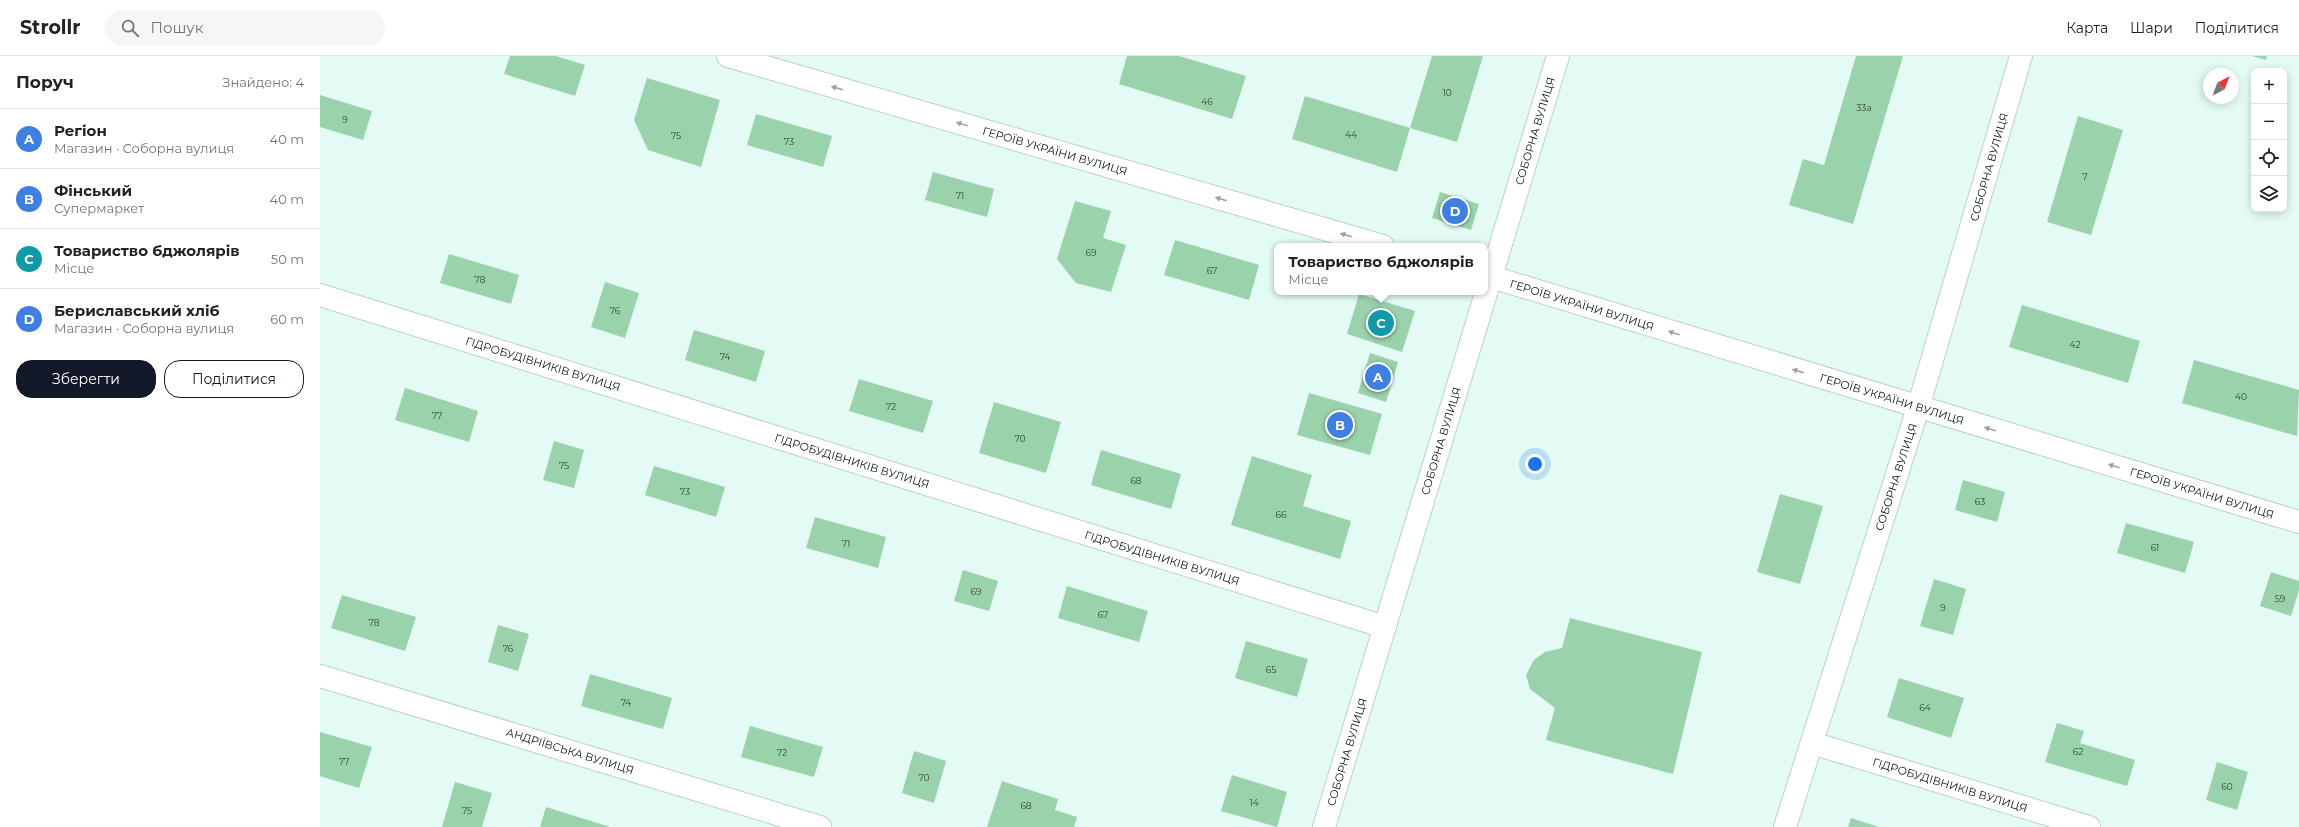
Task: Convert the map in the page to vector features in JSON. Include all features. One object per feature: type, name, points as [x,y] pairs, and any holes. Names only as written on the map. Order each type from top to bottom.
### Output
[{"type":"street","name":"ГЕРОЇВ УКРАЇНИ ВУЛИЦЯ","points":[[728,56],[1373,243]]},
{"type":"street","name":"СОБОРНА ВУЛИЦЯ","points":[[1488,276],[1558,56]]},
{"type":"street","name":"СОБОРНА ВУЛИЦЯ","points":[[1785,827],[1918,408],[2021,56]]},
{"type":"street","name":"ГЕРОЇВ УКРАЇНИ ВУЛИЦЯ","points":[[1488,276],[1918,408],[2299,522]]},
{"type":"street","name":"ГІДРОБУДІВНИКІВ ВУЛИЦЯ","points":[[320,295],[1385,627]]},
{"type":"street","name":"СОБОРНА ВУЛИЦЯ","points":[[1324,827],[1385,627],[1482,295]]},
{"type":"street","name":"АНДРІЇВСЬКА ВУЛИЦЯ","points":[[320,676],[820,827]]},
{"type":"street","name":"ГІДРОБУДІВНИКІВ ВУЛИЦЯ","points":[[1812,743],[2089,827]]},
{"type":"building","points":[[510,56],[556,56],[585,65],[575,96],[504,74]]},
{"type":"building","points":[[1127,56],[1179,56],[1246,76],[1232,119],[1119,84]]},
{"type":"building","points":[[1432,56],[1483,56],[1457,142],[1410,128]]},
{"type":"building","points":[[1856,56],[1903,56],[1853,224],[1789,205],[1803,159],[1824,165]]},
{"type":"building","points":[[2252,56],[2267,56],[2266,60]]},
{"type":"building","points":[[647,78],[720,100],[701,167],[648,150],[634,120]]},
{"type":"building","points":[[320,95],[372,111],[363,140],[320,127]]},
{"type":"building","points":[[1305,96],[1410,128],[1397,172],[1292,139]]},
{"type":"building","points":[[756,114],[832,136],[823,167],[747,145]]},
{"type":"building","points":[[2078,116],[2123,130],[2091,235],[2047,222]]},
{"type":"building","points":[[933,172],[994,189],[987,217],[925,200]]},
{"type":"building","points":[[1440,192],[1479,204],[1471,230],[1432,218]]},
{"type":"building","points":[[1075,201],[1111,211],[1103,238],[1126,245],[1111,292],[1076,283],[1057,259]]},
{"type":"building","points":[[1175,240],[1259,265],[1249,300],[1164,275]]},
{"type":"building","points":[[449,254],[519,275],[511,304],[440,283]]},
{"type":"building","points":[[605,282],[639,293],[625,338],[591,327]]},
{"type":"building","points":[[1359,295],[1415,311],[1402,352],[1347,334]]},
{"type":"building","points":[[2022,305],[2140,341],[2128,383],[2009,347]]},
{"type":"building","points":[[694,330],[765,351],[756,382],[685,360]]},
{"type":"building","points":[[1370,353],[1398,362],[1386,402],[1358,393]]},
{"type":"building","points":[[2194,360],[2299,390],[2297,436],[2182,403]]},
{"type":"building","points":[[859,379],[933,401],[923,433],[849,411]]},
{"type":"building","points":[[405,388],[478,411],[469,442],[395,420]]},
{"type":"building","points":[[1309,393],[1382,414],[1370,455],[1297,435]]},
{"type":"building","points":[[994,402],[1061,422],[1046,473],[979,453]]},
{"type":"building","points":[[554,441],[584,450],[574,488],[543,480]]},
{"type":"building","points":[[1101,450],[1181,474],[1171,509],[1091,485]]},
{"type":"building","points":[[1252,456],[1312,475],[1303,506],[1351,521],[1340,559],[1231,525]]},
{"type":"building","points":[[654,466],[725,487],[716,517],[645,495]]},
{"type":"building","points":[[1963,480],[2005,492],[1997,522],[1955,510]]},
{"type":"building","points":[[1780,494],[1823,506],[1800,584],[1757,572]]},
{"type":"building","points":[[815,517],[886,537],[878,568],[806,548]]},
{"type":"building","points":[[2126,523],[2194,542],[2185,573],[2117,553]]},
{"type":"building","points":[[963,570],[998,581],[989,611],[954,601]]},
{"type":"building","points":[[2271,572],[2299,581],[2299,590],[2291,616],[2260,606]]},
{"type":"building","points":[[1934,579],[1966,589],[1953,635],[1920,626]]},
{"type":"building","points":[[1067,586],[1148,611],[1139,642],[1058,618]]},
{"type":"building","points":[[342,595],[416,617],[405,651],[331,628]]},
{"type":"building","points":[[1570,618],[1702,652],[1673,774],[1546,740],[1555,708],[1530,689],[1526,675],[1534,660],[1545,652],[1562,648]]},
{"type":"building","points":[[498,625],[529,634],[518,671],[488,662]]},
{"type":"building","points":[[1246,641],[1308,659],[1297,697],[1235,678]]},
{"type":"building","points":[[590,674],[672,698],[663,729],[581,706]]},
{"type":"building","points":[[1899,678],[1964,698],[1951,738],[1887,717]]},
{"type":"building","points":[[2057,723],[2084,731],[2080,743],[2135,760],[2127,786],[2045,762]]},
{"type":"building","points":[[750,726],[823,747],[814,777],[741,757]]},
{"type":"building","points":[[320,732],[372,747],[359,788],[320,776]]},
{"type":"building","points":[[914,751],[946,761],[934,803],[902,793]]},
{"type":"building","points":[[2217,762],[2248,772],[2237,810],[2206,800]]},
{"type":"building","points":[[1232,775],[1287,792],[1277,827],[1221,811]]},
{"type":"building","points":[[1002,781],[1058,799],[1055,810],[1077,817],[1074,827],[987,827]]},
{"type":"building","points":[[455,782],[492,793],[482,827],[442,827]]},
{"type":"building","points":[[546,807],[610,827],[540,827]]},
{"type":"building","points":[[1851,818],[1879,827],[1848,827]]},
{"type":"place","name":"Бериславський хліб","points":[[1455,211]]},
{"type":"place","name":"Товариство бджолярів","points":[[1381,323]]},
{"type":"place","name":"Регіон","points":[[1378,377]]},
{"type":"place","name":"Фінський","points":[[1340,425]]}]
